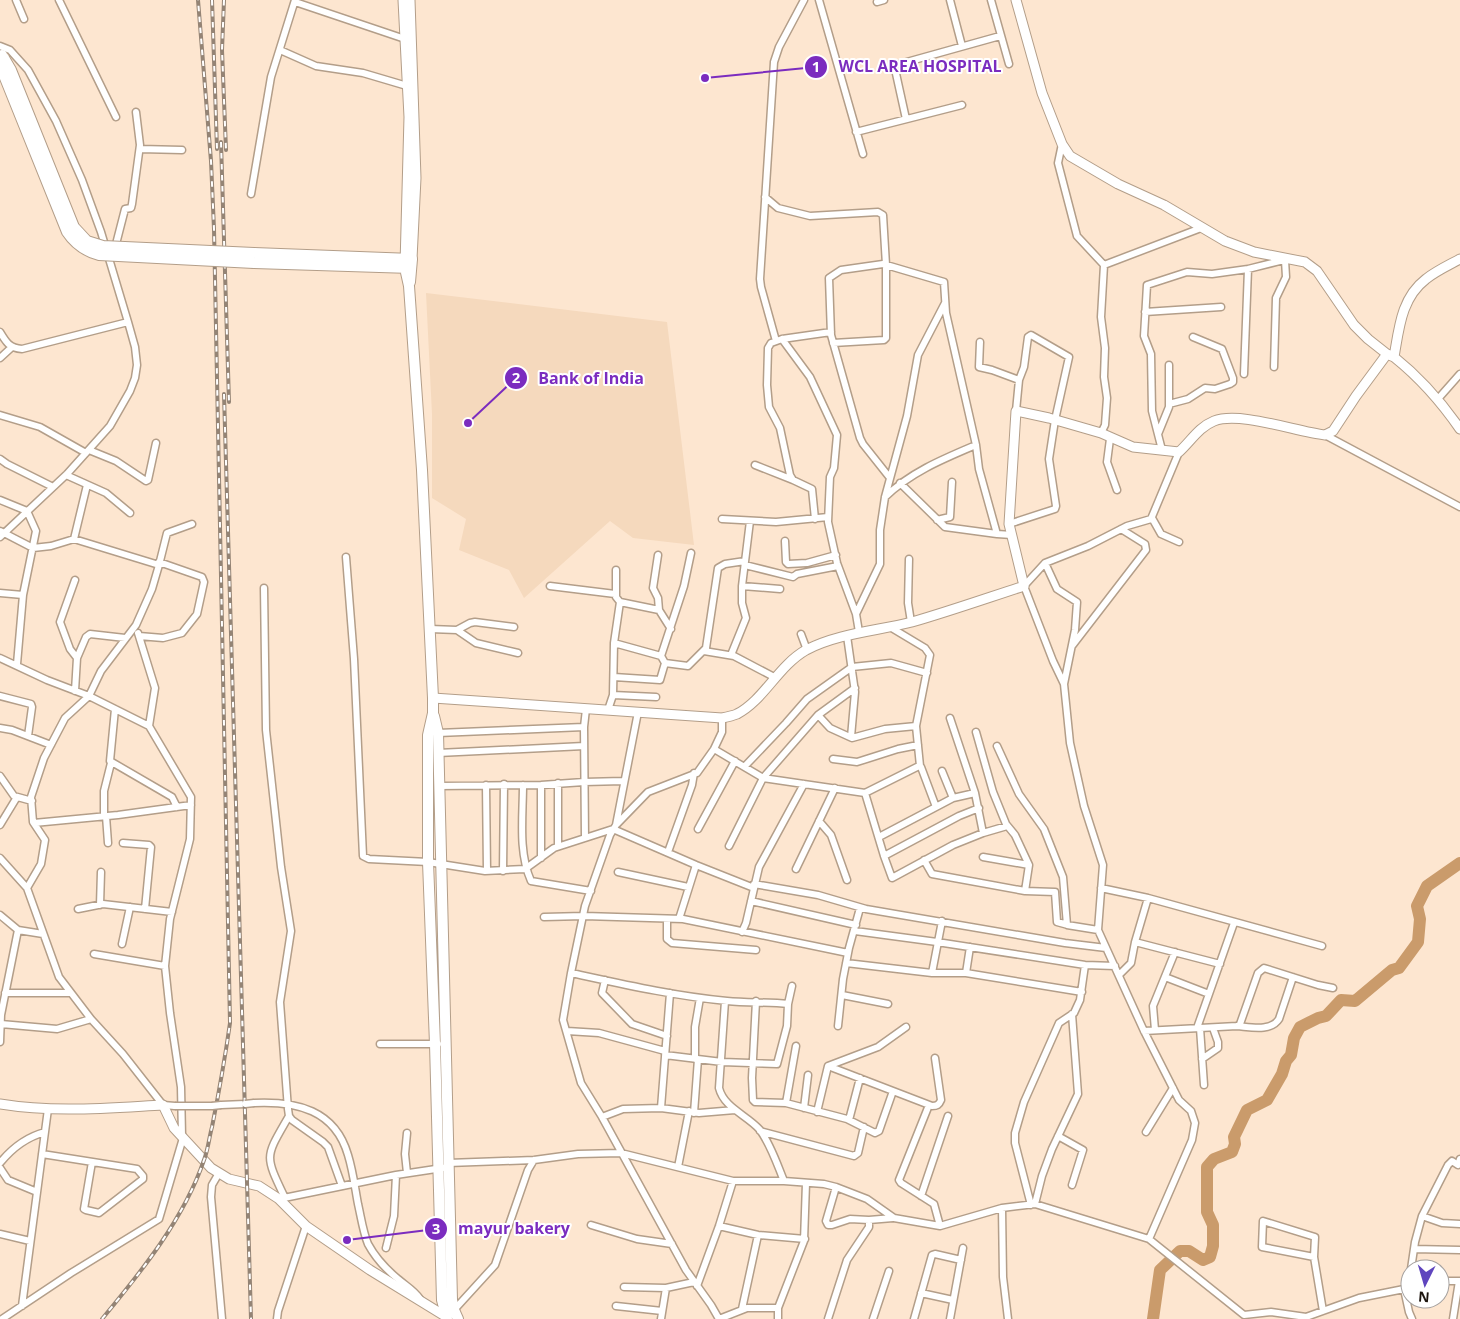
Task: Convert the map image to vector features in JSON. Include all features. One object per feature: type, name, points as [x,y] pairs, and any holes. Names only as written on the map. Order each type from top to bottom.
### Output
[{"type":"main road","points":[[403,0],[408,117],[408,263],[433,698],[433,713],[428,734],[428,862],[435,1044],[445,1166]]},
{"type":"main road","points":[[408,263],[416,178],[410,0]]},
{"type":"main road","points":[[1016,0],[1042,93],[1062,144],[1070,156],[1118,184],[1164,205],[1201,228],[1241,248],[1268,256],[1305,262],[1317,271],[1354,325],[1368,339],[1403,364],[1449,412],[1460,429]]},
{"type":"main road","points":[[1,50],[11,70],[74,227],[87,241],[103,246],[254,258],[408,263]]},
{"type":"main road","points":[[433,698],[722,718],[737,713],[754,700],[793,658],[822,643],[859,632],[911,622],[1024,586],[1009,524],[1016,411],[1101,433],[1133,447],[1179,452],[1196,433],[1213,421],[1226,418],[1279,425],[1325,435],[1333,431],[1356,396],[1391,356],[1399,322],[1413,291],[1426,279],[1460,259]]},
{"type":"main road","points":[[433,713],[438,733],[446,1043],[442,1300],[451,1316]]},
{"type":"main road","points":[[0,1104],[19,1107],[80,1110],[163,1105],[174,1128],[211,1168],[229,1179],[259,1186],[282,1198],[306,1226],[370,1270],[422,1302],[451,1316]]},
{"type":"street","points":[[16,0],[24,19]]},
{"type":"street","points":[[59,0],[116,117]]},
{"type":"street","points":[[804,0],[779,47],[774,62],[760,284],[779,340],[810,377],[837,434],[834,468],[830,477],[828,519],[838,566],[856,614],[859,632]]},
{"type":"street","points":[[818,0],[863,154]]},
{"type":"street","points":[[950,0],[962,46]]},
{"type":"street","points":[[991,0],[1009,64]]},
{"type":"street","points":[[251,194],[270,81],[295,1],[405,39]]},
{"type":"street","points":[[906,119],[895,66],[1000,36]]},
{"type":"street","points":[[1,50],[10,50],[28,70],[56,121],[82,180],[101,232],[128,322],[135,347],[136,365],[135,378],[130,391],[110,426],[53,488],[1,534],[33,548],[51,546],[74,539],[202,577],[204,582],[197,614],[180,634],[160,638],[139,636]]},
{"type":"street","points":[[280,50],[316,66],[363,73],[407,86]]},
{"type":"street","points":[[856,132],[962,105]]},
{"type":"street","points":[[110,266],[125,209],[131,208],[140,149],[136,112]]},
{"type":"street","points":[[1062,144],[1058,163],[1076,236],[1104,265],[1101,317],[1105,348],[1104,377],[1107,398],[1105,425],[1101,433]]},
{"type":"street","points":[[140,149],[182,150]]},
{"type":"street","points":[[765,197],[778,208],[810,216],[878,212],[884,218],[886,265],[885,340],[833,342]]},
{"type":"street","points":[[1104,265],[1201,228]]},
{"type":"street","points":[[1162,450],[1152,411],[1151,355],[1144,339],[1146,289],[1148,284],[1187,272],[1212,274],[1248,269],[1287,260],[1287,274],[1276,298],[1274,367]]},
{"type":"street","points":[[890,478],[861,441],[833,342],[829,278],[841,270],[886,265],[944,282],[948,322],[976,445],[979,470],[997,534]]},
{"type":"street","points":[[1244,374],[1248,269]]},
{"type":"street","points":[[856,614],[880,564],[881,527],[885,497],[908,416],[918,355],[945,302]]},
{"type":"street","points":[[1145,312],[1221,307]]},
{"type":"street","points":[[0,332],[5,341],[12,347],[22,349],[128,322]]},
{"type":"street","points":[[793,480],[790,476],[780,428],[769,407],[767,385],[768,348],[770,343],[779,340],[831,332]]},
{"type":"street","points":[[1009,524],[1056,508],[1049,458],[1069,357],[1030,335],[1028,337],[1024,367],[1019,380],[1016,411]]},
{"type":"street","points":[[1169,404],[1188,399],[1205,388],[1214,389],[1233,382],[1222,350],[1193,337]]},
{"type":"street","points":[[980,342],[979,367],[1019,380]]},
{"type":"street","points":[[0,358],[12,347]]},
{"type":"street","points":[[1158,434],[1169,404],[1169,365]]},
{"type":"street","points":[[1437,400],[1460,374]]},
{"type":"street","points":[[0,415],[37,425],[87,452],[116,461],[146,481],[148,480],[156,443]]},
{"type":"street","points":[[1325,435],[1460,507]]},
{"type":"street","points":[[1110,438],[1107,462],[1117,490]]},
{"type":"street","points":[[885,497],[900,483],[928,466],[976,445]]},
{"type":"street","points":[[1064,684],[1024,586],[1045,562],[1088,546],[1121,529],[1152,518],[1179,452]]},
{"type":"street","points":[[0,458],[7,464],[53,488]]},
{"type":"street","points":[[755,465],[793,480],[813,491],[815,519]]},
{"type":"street","points":[[66,475],[109,495],[130,513]]},
{"type":"street","points":[[937,520],[950,517],[952,482]]},
{"type":"street","points":[[900,483],[945,527],[1012,535]]},
{"type":"street","points":[[74,539],[87,485]]},
{"type":"street","points":[[0,500],[27,511],[36,530],[23,595],[17,664]]},
{"type":"street","points":[[1152,518],[1161,534],[1179,542]]},
{"type":"street","points":[[722,519],[750,521],[828,519]]},
{"type":"street","points":[[731,655],[746,618],[742,603],[742,586],[748,550],[750,521]]},
{"type":"street","points":[[27,888],[41,864],[45,840],[34,823],[31,797],[44,758],[65,718],[88,696],[101,671],[136,625],[152,589],[167,533],[192,524]]},
{"type":"street","points":[[1072,646],[1146,550],[1145,544],[1121,529]]},
{"type":"street","points":[[785,542],[786,562],[788,564],[807,563],[836,555]]},
{"type":"street","points":[[661,656],[684,586],[690,552]]},
{"type":"street","points":[[658,555],[653,588],[658,598],[659,610],[671,629]]},
{"type":"street","points":[[346,557],[354,659],[362,854],[365,858],[428,862],[487,871],[525,869],[558,846],[615,827],[648,792],[697,773],[714,749],[722,732],[722,718]]},
{"type":"street","points":[[909,559],[908,603],[911,622]]},
{"type":"street","points":[[665,663],[688,666],[704,651],[718,568],[725,564],[745,562],[793,577],[797,574],[838,566]]},
{"type":"street","points":[[1045,562],[1057,589],[1077,602],[1075,630],[1064,684],[1070,743],[1084,806],[1103,865],[1098,930],[1144,1031],[1179,1100],[1191,1111],[1195,1123],[1192,1140],[1149,1239]]},
{"type":"street","points":[[616,570],[616,597],[620,602],[659,610]]},
{"type":"street","points":[[75,580],[60,622],[70,649],[77,658]]},
{"type":"street","points":[[550,586],[616,594]]},
{"type":"street","points":[[742,586],[780,589]]},
{"type":"street","points":[[264,588],[266,730],[291,931],[280,1002],[287,1104],[289,1116],[292,1120],[328,1147],[342,1186]]},
{"type":"street","points":[[0,593],[23,595]]},
{"type":"street","points":[[608,710],[613,695],[614,643],[620,602]]},
{"type":"street","points":[[457,630],[475,622],[514,627]]},
{"type":"street","points":[[136,625],[155,688],[149,726]]},
{"type":"street","points":[[889,626],[928,651],[930,658],[916,726],[920,766],[936,807]]},
{"type":"street","points":[[430,629],[457,630],[476,642],[518,653]]},
{"type":"street","points":[[75,690],[77,658],[86,637],[90,634],[125,638]]},
{"type":"street","points":[[801,634],[807,650]]},
{"type":"street","points":[[847,636],[855,688],[851,737]]},
{"type":"street","points":[[614,643],[661,656],[665,663],[660,680],[614,677]]},
{"type":"street","points":[[704,651],[731,655],[774,677]]},
{"type":"street","points":[[0,658],[17,664],[47,680],[75,690],[149,726],[190,794],[191,805],[190,839],[172,912],[165,966],[181,1087],[183,1137],[159,1219],[71,1272],[22,1306],[10,1317],[2,1319]]},
{"type":"street","points":[[744,766],[807,699],[852,666],[891,663],[927,673]]},
{"type":"street","points":[[729,846],[763,778],[818,714],[855,688]]},
{"type":"street","points":[[613,695],[656,697]]},
{"type":"street","points":[[0,696],[31,704],[28,736]]},
{"type":"street","points":[[108,843],[104,791],[111,763],[109,758],[115,709]]},
{"type":"street","points":[[584,838],[584,727],[586,709]]},
{"type":"street","points":[[638,712],[615,827],[586,906],[563,1020],[581,1083],[686,1270],[712,1305],[719,1319],[742,1309],[778,1308]]},
{"type":"street","points":[[818,714],[830,728],[857,738],[890,728],[916,726]]},
{"type":"street","points":[[950,718],[975,792],[983,832]]},
{"type":"street","points":[[438,733],[584,727]]},
{"type":"street","points":[[0,728],[51,745]]},
{"type":"street","points":[[976,732],[993,792],[1007,826],[1015,835],[1029,865],[1025,891]]},
{"type":"street","points":[[438,753],[584,746]]},
{"type":"street","points":[[832,759],[857,762],[898,749],[918,746]]},
{"type":"street","points":[[997,746],[1018,792],[1044,829],[1063,877],[1068,925]]},
{"type":"street","points":[[714,749],[763,778],[865,793],[920,766]]},
{"type":"street","points":[[698,829],[735,761]]},
{"type":"street","points":[[111,763],[172,797],[177,807]]},
{"type":"street","points":[[942,771],[953,798]]},
{"type":"street","points":[[668,852],[692,785],[694,773]]},
{"type":"street","points":[[0,776],[12,794],[32,801]]},
{"type":"street","points":[[438,786],[623,782]]},
{"type":"street","points":[[558,783],[558,846]]},
{"type":"street","points":[[503,871],[504,784]]},
{"type":"street","points":[[742,932],[746,923],[759,867],[804,784]]},
{"type":"street","points":[[486,785],[487,871]]},
{"type":"street","points":[[523,785],[525,869],[532,883],[591,891]]},
{"type":"street","points":[[540,858],[541,785]]},
{"type":"street","points":[[796,869],[835,788]]},
{"type":"street","points":[[879,837],[953,798],[975,792]]},
{"type":"street","points":[[865,793],[892,878],[924,860],[983,832],[1007,826]]},
{"type":"street","points":[[0,825],[17,797]]},
{"type":"street","points":[[34,823],[191,805]]},
{"type":"street","points":[[884,856],[959,816],[979,808]]},
{"type":"street","points":[[820,821],[831,835],[847,880]]},
{"type":"street","points":[[615,827],[696,865],[754,886],[818,895],[860,908],[1065,943],[1106,948]]},
{"type":"street","points":[[123,843],[149,845],[152,847],[145,909]]},
{"type":"street","points":[[983,857],[1029,865]]},
{"type":"street","points":[[0,858],[27,888],[59,977],[91,1019],[123,1054],[163,1105],[287,1104],[313,1112],[331,1123],[340,1136],[348,1154],[368,1244],[377,1258],[396,1278],[414,1291],[422,1302]]},
{"type":"street","points":[[924,860],[932,874],[1025,891],[1054,892],[1057,922],[1098,930]]},
{"type":"street","points":[[679,919],[696,865]]},
{"type":"street","points":[[100,904],[101,872]]},
{"type":"street","points":[[618,872],[688,887]]},
{"type":"street","points":[[1101,888],[1148,898],[1322,946]]},
{"type":"street","points":[[1119,975],[1130,965],[1148,898]]},
{"type":"street","points":[[751,901],[856,928],[1086,965],[1115,966]]},
{"type":"street","points":[[78,909],[100,904],[172,912]]},
{"type":"street","points":[[122,944],[130,907]]},
{"type":"street","points":[[838,1026],[846,963],[860,908]]},
{"type":"street","points":[[0,915],[18,930],[43,934]]},
{"type":"street","points":[[544,917],[584,916],[679,919],[848,953]]},
{"type":"street","points":[[667,918],[667,938],[672,943],[756,950]]},
{"type":"street","points":[[932,973],[942,922]]},
{"type":"street","points":[[1204,1085],[1198,1028],[1234,923]]},
{"type":"street","points":[[0,1042],[1,1015],[18,930]]},
{"type":"street","points":[[1135,942],[1220,964]]},
{"type":"street","points":[[966,973],[970,947]]},
{"type":"street","points":[[1154,1030],[1153,1009],[1175,952]]},
{"type":"street","points":[[94,954],[165,966]]},
{"type":"street","points":[[846,963],[932,973],[966,973],[1082,992]]},
{"type":"street","points":[[1033,1205],[1015,1143],[1015,1133],[1024,1102],[1059,1022],[1072,1014],[1080,1000],[1086,965]]},
{"type":"street","points":[[1237,1026],[1260,970],[1268,969],[1318,986],[1333,988]]},
{"type":"street","points":[[571,973],[700,998],[788,1004]]},
{"type":"street","points":[[1165,977],[1209,994]]},
{"type":"street","points":[[1144,1031],[1237,1026],[1268,1027],[1275,1025],[1279,1019],[1293,977]]},
{"type":"street","points":[[604,980],[602,993],[630,1022],[667,1036]]},
{"type":"street","points":[[567,1032],[602,1033],[665,1053],[697,1059],[776,1064],[778,1063],[786,1028],[792,986]]},
{"type":"street","points":[[5,993],[71,993]]},
{"type":"street","points":[[661,1108],[670,993]]},
{"type":"street","points":[[842,995],[888,1004]]},
{"type":"street","points":[[678,1167],[691,1112],[697,1059],[695,1027],[700,998]]},
{"type":"street","points":[[725,1001],[719,1088],[721,1097],[734,1110],[750,1120],[760,1131],[772,1152],[784,1181]]},
{"type":"street","points":[[756,1001],[752,1062],[754,1101],[786,1103],[849,1120],[874,1133],[879,1131],[893,1091]]},
{"type":"street","points":[[1033,1205],[1058,1136],[1077,1098],[1079,1090],[1072,1014]]},
{"type":"street","points":[[2,1024],[57,1029],[91,1019]]},
{"type":"street","points":[[828,1066],[878,1047],[906,1027]]},
{"type":"street","points":[[1202,1059],[1218,1048],[1213,1028]]},
{"type":"street","points":[[380,1044],[446,1043]]},
{"type":"street","points":[[786,1103],[796,1046]]},
{"type":"street","points":[[828,1066],[936,1106],[939,1105],[941,1100],[935,1058]]},
{"type":"street","points":[[817,1112],[828,1066]]},
{"type":"street","points":[[804,1108],[808,1075]]},
{"type":"street","points":[[849,1120],[860,1078]]},
{"type":"street","points":[[1146,1132],[1173,1088]]},
{"type":"street","points":[[929,1105],[899,1178],[901,1183],[935,1206],[940,1226]]},
{"type":"street","points":[[22,1306],[48,1108]]},
{"type":"street","points":[[602,1118],[623,1109],[661,1108],[699,1114],[734,1110]]},
{"type":"street","points":[[289,1116],[271,1147],[269,1160],[282,1198],[445,1166],[534,1160],[578,1154],[621,1153],[733,1181],[784,1181],[824,1184],[867,1199],[894,1218]]},
{"type":"street","points":[[921,1196],[948,1116]]},
{"type":"street","points":[[760,1131],[854,1156],[858,1153],[864,1127]]},
{"type":"street","points":[[37,1192],[8,1180],[0,1169],[0,1164],[9,1153],[31,1136],[45,1132]]},
{"type":"street","points":[[407,1133],[405,1154],[407,1173]]},
{"type":"street","points":[[1058,1136],[1083,1150],[1072,1185]]},
{"type":"street","points":[[42,1154],[138,1169],[143,1179],[99,1213],[86,1210],[84,1209],[92,1162]]},
{"type":"street","points":[[451,1316],[495,1265],[528,1170],[534,1160]]},
{"type":"street","points":[[1412,1259],[1422,1216],[1448,1165],[1452,1162],[1459,1164]]},
{"type":"street","points":[[219,1173],[212,1185],[211,1197],[222,1319]]},
{"type":"street","points":[[386,1248],[394,1216],[396,1175]]},
{"type":"street","points":[[696,1284],[719,1226],[733,1181]]},
{"type":"street","points":[[778,1319],[778,1308],[804,1239],[806,1183]]},
{"type":"street","points":[[836,1187],[826,1221],[832,1225],[850,1219],[894,1218],[940,1226],[1002,1208],[1033,1205],[1149,1239],[1244,1315],[1309,1318],[1360,1298],[1400,1288]]},
{"type":"street","points":[[1002,1208],[1003,1277],[1008,1319]]},
{"type":"street","points":[[1422,1216],[1442,1223],[1460,1224]]},
{"type":"street","points":[[828,1319],[847,1260],[869,1227],[869,1220]]},
{"type":"street","points":[[1314,1257],[1262,1248],[1263,1221],[1315,1237],[1314,1257],[1323,1311]]},
{"type":"street","points":[[591,1225],[637,1239],[672,1244]]},
{"type":"street","points":[[277,1319],[306,1226]]},
{"type":"street","points":[[719,1226],[758,1236],[804,1239]]},
{"type":"street","points":[[0,1234],[30,1241]]},
{"type":"street","points":[[742,1309],[758,1236]]},
{"type":"street","points":[[950,1319],[963,1248]]},
{"type":"street","points":[[1414,1249],[1460,1250]]},
{"type":"street","points":[[914,1319],[932,1255],[936,1254],[961,1260]]},
{"type":"street","points":[[873,1319],[889,1271]]},
{"type":"street","points":[[1453,1319],[1460,1281]]},
{"type":"street","points":[[624,1287],[666,1288],[696,1284]]},
{"type":"street","points":[[661,1319],[666,1288]]},
{"type":"street","points":[[921,1292],[954,1300]]},
{"type":"street","points":[[616,1306],[662,1311]]},
{"type":"shaded area","points":[[426,293],[667,322],[694,545],[633,538],[610,521],[524,598],[509,570],[459,550],[466,519],[432,498],[432,414]]},
{"type":"waterway","points":[[1153,1319],[1160,1270],[1180,1251],[1189,1251],[1203,1260],[1210,1257],[1213,1246],[1213,1225],[1207,1212],[1207,1167],[1214,1159],[1232,1152],[1235,1144],[1234,1137],[1247,1110],[1267,1100],[1282,1074],[1286,1061],[1291,1055],[1294,1038],[1300,1027],[1326,1016],[1341,1000],[1355,1001],[1392,970],[1399,968],[1418,942],[1420,919],[1417,906],[1427,886],[1460,863]]},
{"type":"railway","points":[[102,1319],[132,1283],[160,1244],[185,1203],[195,1182],[207,1148],[230,1023],[214,229],[211,161],[198,0]]},
{"type":"railway","points":[[212,0],[217,149]]},
{"type":"railway","points":[[224,0],[222,50],[226,150]]},
{"type":"railway","points":[[221,142],[229,402]]},
{"type":"railway","points":[[224,394],[251,1319]]},
{"type":"place","name":"WCL AREA HOSPITAL","points":[[705,78]]},
{"type":"place","name":"Bank of India","points":[[468,423]]},
{"type":"place","name":"mayur bakery","points":[[347,1240]]}]
